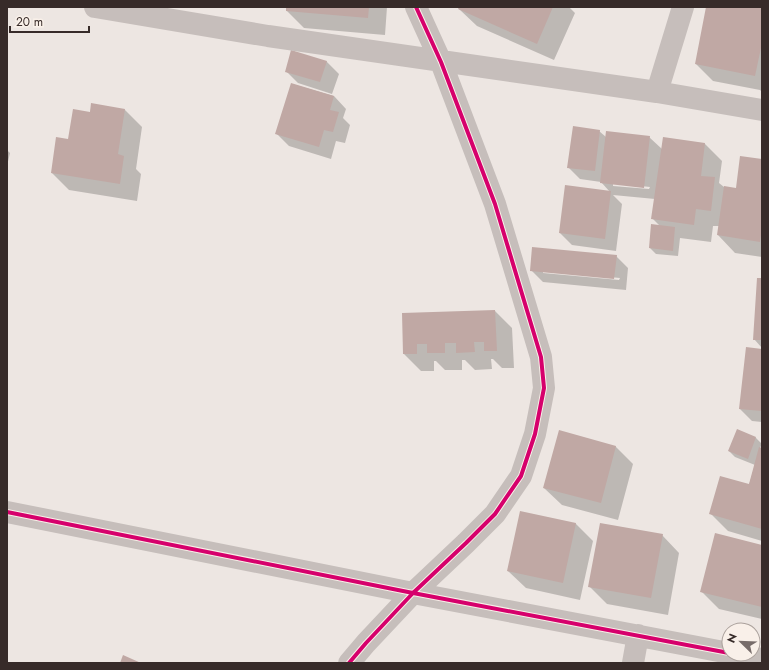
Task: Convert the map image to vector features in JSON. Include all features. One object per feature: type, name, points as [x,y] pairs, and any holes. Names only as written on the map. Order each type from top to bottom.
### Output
[{"type":"street","points":[[95,7],[268,36],[657,92],[762,110]]},
{"type":"street","points":[[349,663],[413,593],[466,544],[495,514],[521,476],[535,434],[544,388],[541,357],[494,204],[441,62],[416,7]]},
{"type":"street","points":[[657,92],[682,7]]},
{"type":"street","points":[[7,512],[413,593],[721,651]]},
{"type":"street","points":[[633,663],[638,635]]},
{"type":"building","points":[[286,7],[369,7],[368,18],[286,11]]},
{"type":"building","points":[[459,7],[553,7],[537,44],[458,9]]},
{"type":"building","points":[[706,7],[762,7],[762,43],[755,76],[695,64]]},
{"type":"building","points":[[291,50],[327,61],[320,82],[285,72]]},
{"type":"building","points":[[291,83],[334,96],[330,110],[339,112],[333,132],[324,130],[319,147],[275,134]]},
{"type":"building","points":[[91,103],[125,109],[118,154],[124,156],[120,184],[51,173],[56,137],[68,139],[73,109],[90,112]]},
{"type":"building","points":[[573,126],[600,130],[595,171],[567,168]]},
{"type":"building","points":[[606,131],[650,136],[644,188],[600,183]]},
{"type":"building","points":[[663,137],[705,143],[701,176],[715,177],[711,211],[696,209],[694,225],[651,219]]},
{"type":"building","points":[[740,156],[762,159],[762,228],[760,242],[717,235],[724,186],[736,188]]},
{"type":"building","points":[[565,185],[611,191],[605,239],[559,233]]},
{"type":"building","points":[[651,224],[675,227],[673,251],[649,248]]},
{"type":"building","points":[[532,247],[617,255],[614,279],[530,271]]},
{"type":"building","points":[[757,278],[762,278],[762,340],[753,340]]},
{"type":"building","points":[[495,310],[497,351],[484,351],[484,342],[474,342],[475,352],[456,353],[456,343],[445,343],[445,353],[427,353],[427,344],[417,344],[417,354],[403,354],[402,313]]},
{"type":"building","points":[[746,347],[762,349],[762,411],[739,409]]},
{"type":"building","points":[[737,429],[756,437],[748,459],[728,451]]},
{"type":"building","points":[[559,430],[616,446],[601,503],[543,488]]},
{"type":"building","points":[[759,447],[762,448],[762,529],[709,514],[720,476],[749,484]]},
{"type":"building","points":[[520,511],[576,523],[563,583],[507,571]]},
{"type":"building","points":[[600,523],[663,534],[651,598],[588,587]]},
{"type":"building","points":[[715,533],[762,545],[762,607],[700,592]]},
{"type":"building","points":[[123,655],[141,663],[120,663]]},
{"type":"cycle path","points":[[349,663],[413,593],[495,514],[521,476],[535,434],[544,388],[541,357],[495,204],[441,62],[416,7]]},
{"type":"cycle path","points":[[7,512],[413,593],[721,651]]}]
